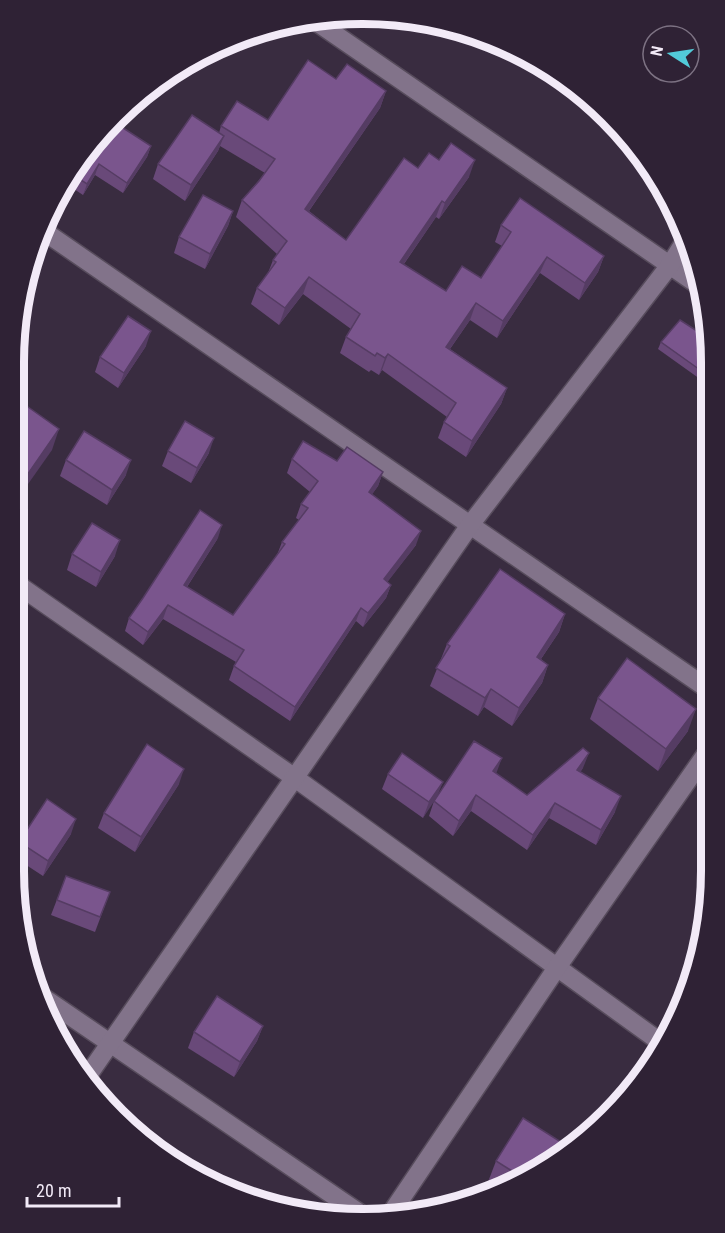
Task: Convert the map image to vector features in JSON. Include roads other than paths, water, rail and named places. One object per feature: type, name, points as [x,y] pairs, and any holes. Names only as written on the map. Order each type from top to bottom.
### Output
[{"type":"street","points":[[323,27],[690,279]]},
{"type":"street","points":[[49,235],[701,684]]},
{"type":"street","points":[[90,1072],[470,525],[681,248]]},
{"type":"street","points":[[24,589],[295,778],[656,1039]]},
{"type":"street","points":[[395,1207],[558,966],[701,761]]},
{"type":"street","points":[[52,1003],[353,1209]]}]
